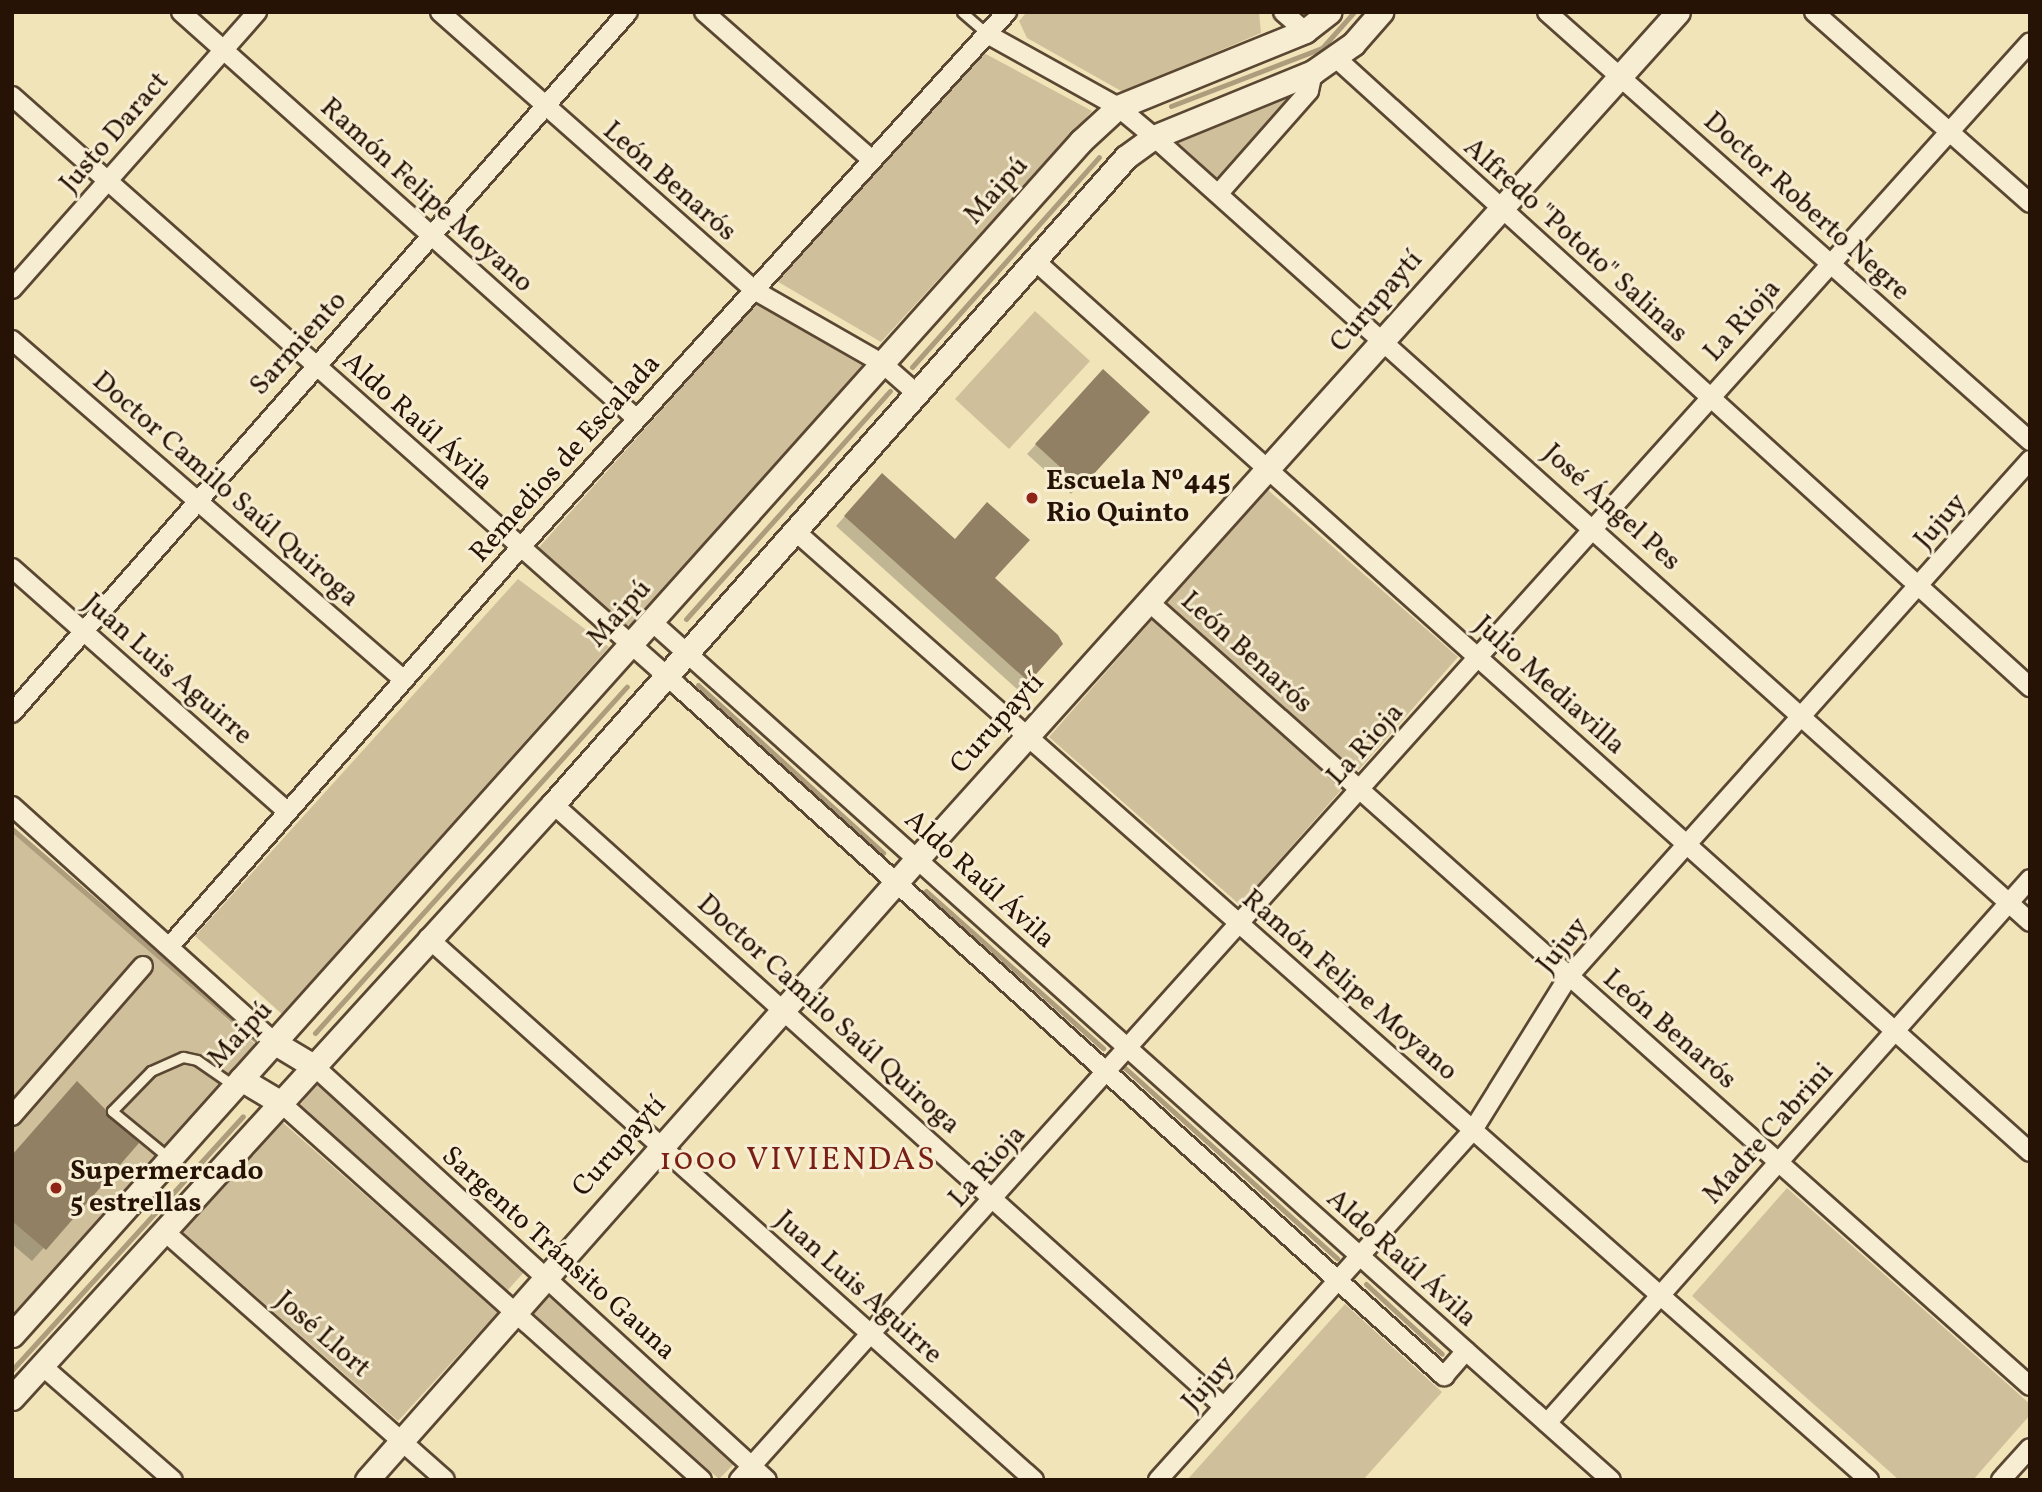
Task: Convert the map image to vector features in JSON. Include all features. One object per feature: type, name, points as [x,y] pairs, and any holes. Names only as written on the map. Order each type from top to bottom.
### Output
[{"type":"street","name":"Ramón Felipe Moyano","points":[[181,12],[637,419]]},
{"type":"street","name":"Justo Daract","points":[[12,289],[257,12]]},
{"type":"street","name":"León Benarós","points":[[440,12],[544,108],[754,290],[883,364],[916,393]]},
{"type":"street","name":"Sarmiento","points":[[12,713],[314,365],[432,236],[628,12]]},
{"type":"street","points":[[704,12],[873,160]]},
{"type":"street","name":"Remedios de Escalada","points":[[169,947],[519,549],[1007,12]]},
{"type":"street","points":[[1283,12],[1305,31]]},
{"type":"street","name":"Maipú","points":[[12,1335],[632,646],[1081,141],[1118,107],[1305,31],[1329,12]]},
{"type":"street","points":[[12,1398],[315,1067],[428,938],[553,804],[1126,157],[1154,137],[1313,72],[1336,58],[1381,12]]},
{"type":"street","name":"Doctor Roberto Negre","points":[[1547,12],[2030,441]]},
{"type":"street","name":"Curupaytí","points":[[367,1480],[895,883],[1678,12]]},
{"type":"street","points":[[1814,12],[2030,202]]},
{"type":"street","points":[[987,34],[1118,107]]},
{"type":"street","name":"La Rioja","points":[[739,1480],[1240,926],[2030,42]]},
{"type":"street","name":"Alfredo \"Pototo\" Salinas","points":[[1336,58],[2030,687]]},
{"type":"street","points":[[1219,193],[1309,91],[1313,72]]},
{"type":"street","name":"Aldo Raúl Ávila","points":[[12,96],[110,180],[519,549],[667,676],[1444,1376],[1466,1351]]},
{"type":"street","name":"José Ángel Pes","points":[[1118,107],[1384,340],[2030,922]]},
{"type":"street","name":"Julio Mediavilla","points":[[1033,260],[1265,472],[1478,657],[2030,1152]]},
{"type":"street","name":"Doctor Camilo Saúl Quiroga","points":[[12,340],[404,680]]},
{"type":"street","name":"Jujuy","points":[[1158,1480],[1474,1130],[1569,976],[2030,460]]},
{"type":"street","name":"Ramón Felipe Moyano","points":[[795,531],[1240,926],[1662,1294],[1869,1480]]},
{"type":"street","name":"Juan Luis Aguirre","points":[[12,568],[288,812]]},
{"type":"street","name":"León Benarós","points":[[1149,602],[2030,1386]]},
{"type":"street","name":"Aldo Raúl Ávila","points":[[652,622],[1611,1480]]},
{"type":"street","name":"Doctor Camilo Saúl Quiroga","points":[[553,804],[781,1011],[995,1198],[1224,1407]]},
{"type":"street","points":[[12,806],[275,1044],[315,1067]]},
{"type":"street","name":"Madre Cabrini","points":[[1547,1423],[2030,880]]},
{"type":"street","name":"Juan Luis Aguirre","points":[[428,938],[1034,1480]]},
{"type":"street","points":[[12,1116],[143,966]]},
{"type":"street","name":"Sargento Tránsito Gauna","points":[[315,1067],[767,1480]]},
{"type":"street","points":[[238,1083],[281,1103],[702,1480]]},
{"type":"street","name":"José Llort","points":[[164,1231],[445,1480]]},
{"type":"street","points":[[41,1365],[173,1480]]},
{"type":"street","points":[[2001,1480],[2030,1448]]},
{"type":"lane","points":[[962,12],[987,34]]},
{"type":"lane","points":[[170,1159],[112,1111],[151,1071],[183,1056],[197,1060],[238,1083]]},
{"type":"shaded area","points":[[1027,12],[1259,12],[1261,33],[1123,92],[1027,38],[1019,21]]},
{"type":"shaded area","points":[[982,52],[1092,111],[881,342],[775,280]]},
{"type":"shaded area","points":[[1287,97],[1294,99],[1220,182],[1171,141]]},
{"type":"shaded area","points":[[757,303],[868,369],[632,626],[625,625],[534,553]]},
{"type":"shaded area","points":[[1035,311],[1090,361],[1009,449],[955,399]]},
{"type":"shaded area","points":[[1267,489],[1458,657],[1240,905],[1049,737]]},
{"type":"shaded area","points":[[518,579],[609,647],[282,1014],[195,936]]},
{"type":"shaded area","points":[[12,827],[257,1046],[12,1319]]},
{"type":"shaded area","points":[[316,1083],[527,1269],[506,1292],[299,1107]]},
{"type":"shaded area","points":[[281,1121],[498,1312],[398,1421],[183,1232]]},
{"type":"shaded area","points":[[1787,1188],[2030,1404],[2030,1415],[1973,1480],[1899,1480],[1692,1296]]},
{"type":"shaded area","points":[[545,1293],[735,1463],[719,1479],[528,1312]]},
{"type":"shaded area","points":[[1345,1304],[1442,1392],[1363,1480],[1187,1480]]},
{"type":"building","name":"Escuela Nº445 Rio Quinto","points":[[1103,369],[1150,412],[1082,487],[1035,444]]},
{"type":"building","name":"Escuela Nº445 Rio Quinto","points":[[882,473],[955,539],[987,502],[1030,540],[995,578],[1058,635],[1063,644],[1029,682],[844,516]]},
{"type":"building","name":"Supermercado 5 estrellas","points":[[77,1081],[139,1143],[46,1250],[12,1221],[12,1155]]},
{"type":"waterway","points":[[1171,106],[1322,48],[1354,12]]},
{"type":"waterway","points":[[912,367],[1099,157]]},
{"type":"waterway","points":[[686,619],[890,391]]},
{"type":"waterway","points":[[698,685],[883,853]]},
{"type":"waterway","points":[[315,1033],[627,687]]},
{"type":"waterway","points":[[12,829],[260,1044]]},
{"type":"waterway","points":[[926,891],[1103,1048]]},
{"type":"waterway","points":[[1125,1068],[1337,1258]]},
{"type":"waterway","points":[[12,1370],[243,1116]]},
{"type":"waterway","points":[[1366,1284],[1442,1354]]},
{"type":"place","name":"Escuela Nº445 Rio Quinto","points":[[1032,498]]},
{"type":"place","name":"Supermercado 5 estrellas","points":[[56,1188]]},
{"type":"district","name":"1000 VIVIENDAS","points":[[798,1161]]}]
